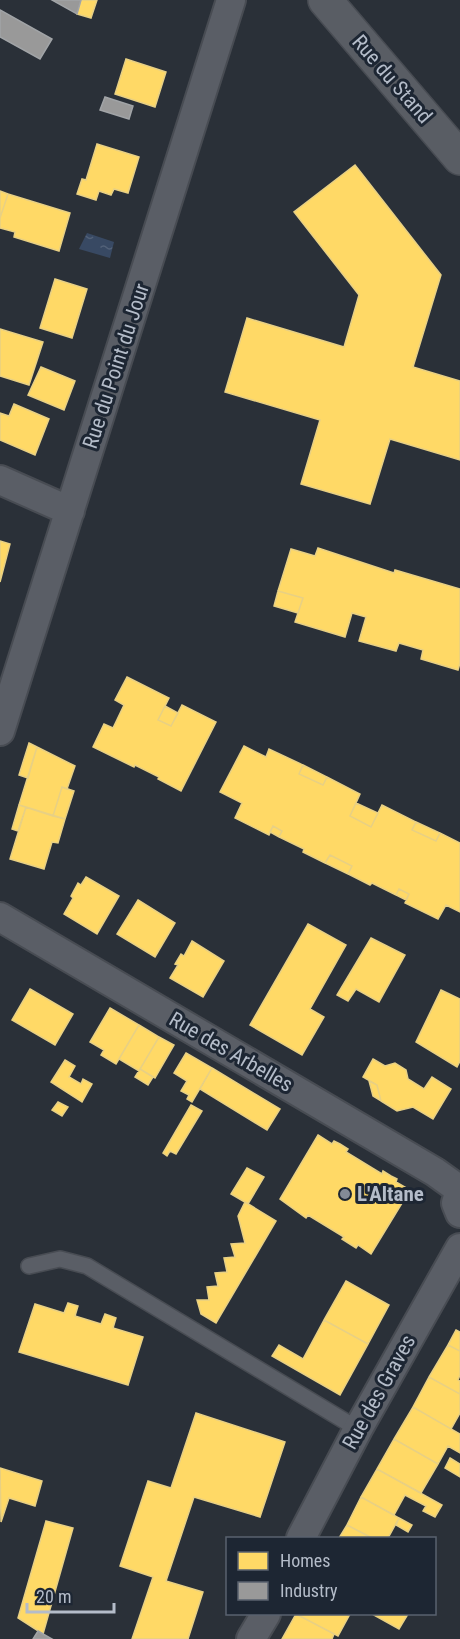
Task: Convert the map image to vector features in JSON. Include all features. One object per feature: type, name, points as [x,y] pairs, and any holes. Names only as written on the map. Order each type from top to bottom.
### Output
[{"type":"street","name":"Rue du Point du Jour","points":[[0,731],[231,0]]},
{"type":"street","name":"Rue du Stand","points":[[325,0],[460,158]]},
{"type":"street","points":[[0,480],[70,511]]},
{"type":"street","name":"Rue des Arbelles","points":[[0,917],[425,1166],[460,1190]]},
{"type":"street","points":[[460,1190],[456,1203],[460,1213]]},
{"type":"street","name":"Rue des Graves","points":[[302,1537],[358,1429],[460,1248]]},
{"type":"street","points":[[251,1639],[265,1615]]},
{"type":"lane","points":[[29,1266],[60,1259],[87,1266],[358,1429]]},
{"type":"water","points":[[87,233],[114,242],[110,258],[79,249]]},
{"type":"building: Homes","points":[[81,0],[97,0],[91,18],[77,14]]},
{"type":"building: Homes","points":[[126,59],[166,72],[155,107],[115,94]]},
{"type":"building: Homes","points":[[97,144],[139,157],[128,193],[114,189],[111,195],[99,191],[96,200],[77,194],[82,179],[86,180]]},
{"type":"building: Homes","points":[[355,165],[441,275],[413,367],[460,381],[460,460],[390,439],[370,504],[301,484],[320,420],[225,392],[247,318],[344,347],[359,295],[294,212]]},
{"type":"building: Homes","points":[[0,191],[8,194],[0,218]]},
{"type":"building: Homes","points":[[8,194],[70,213],[59,251],[14,237],[15,232],[0,228],[0,218]]},
{"type":"building: Homes","points":[[55,279],[87,289],[72,338],[40,328]]},
{"type":"building: Homes","points":[[0,329],[43,342],[29,385],[0,376]]},
{"type":"building: Homes","points":[[41,367],[75,381],[64,410],[28,395]]},
{"type":"building: Homes","points":[[14,404],[49,419],[35,455],[0,440],[0,413],[9,416]]},
{"type":"building: Homes","points":[[0,541],[10,544],[0,582]]},
{"type":"building: Homes","points":[[318,548],[394,573],[395,570],[460,589],[460,663],[458,670],[421,659],[423,650],[399,643],[396,651],[359,641],[366,617],[352,613],[345,637],[295,622],[303,598],[278,591],[291,549],[315,556]]},
{"type":"building: Homes","points":[[278,591],[303,598],[298,613],[274,606]]},
{"type":"building: Homes","points":[[127,677],[169,698],[158,720],[171,726],[182,705],[216,722],[181,791],[135,765],[134,767],[93,747],[104,724],[113,728],[124,705],[115,700]]},
{"type":"building: Homes","points":[[165,706],[178,713],[171,726],[158,720]]},
{"type":"building: Homes","points":[[29,743],[37,747],[28,778],[19,775]]},
{"type":"building: Homes","points":[[244,746],[266,757],[269,749],[303,765],[299,774],[323,785],[327,777],[360,794],[350,816],[371,827],[382,805],[416,822],[412,830],[436,841],[440,833],[460,843],[460,912],[446,905],[438,919],[405,903],[409,894],[399,889],[396,895],[372,883],[370,885],[348,874],[352,866],[330,855],[325,863],[303,852],[304,849],[279,837],[282,831],[273,826],[269,835],[235,818],[242,803],[220,792]]},
{"type":"building: Homes","points":[[37,747],[75,766],[67,789],[62,787],[53,816],[19,805]]},
{"type":"building: Homes","points":[[303,765],[327,777],[323,785],[299,774]]},
{"type":"building: Homes","points":[[62,787],[74,791],[65,819],[53,816]]},
{"type":"building: Homes","points":[[356,803],[378,813],[371,827],[350,816]]},
{"type":"building: Homes","points":[[19,805],[26,807],[18,831],[12,829]]},
{"type":"building: Homes","points":[[26,807],[65,819],[58,843],[52,842],[44,869],[10,859]]},
{"type":"building: Homes","points":[[416,822],[440,833],[436,841],[412,830]]},
{"type":"building: Homes","points":[[273,826],[282,831],[279,837],[270,832]]},
{"type":"building: Homes","points":[[330,855],[352,866],[348,874],[325,863]]},
{"type":"building: Homes","points":[[86,877],[119,896],[97,934],[64,914],[78,883],[81,885]]},
{"type":"building: Homes","points":[[399,889],[409,894],[406,900],[396,895]]},
{"type":"building: Homes","points":[[138,900],[175,923],[155,957],[117,934]]},
{"type":"building: Homes","points":[[308,924],[346,945],[310,1009],[324,1017],[302,1055],[250,1025]]},
{"type":"building: Homes","points":[[371,938],[405,955],[379,1002],[356,989],[348,1001],[337,995]]},
{"type":"building: Homes","points":[[192,941],[224,961],[203,997],[170,978],[178,965],[175,964],[181,954],[184,956]]},
{"type":"building: Homes","points":[[30,989],[73,1014],[55,1045],[12,1020]]},
{"type":"building: Homes","points":[[441,990],[460,999],[460,1061],[457,1067],[416,1042]]},
{"type":"building: Homes","points":[[110,1008],[139,1025],[116,1064],[101,1055],[104,1050],[90,1042]]},
{"type":"building: Homes","points":[[139,1025],[159,1037],[139,1071],[119,1059]]},
{"type":"building: Homes","points":[[159,1037],[174,1045],[155,1078],[140,1069]]},
{"type":"building: Homes","points":[[186,1053],[212,1068],[192,1102],[187,1099],[189,1095],[181,1091],[187,1081],[174,1073]]},
{"type":"building: Homes","points":[[373,1059],[385,1066],[395,1063],[406,1070],[408,1079],[424,1089],[432,1077],[451,1089],[433,1119],[413,1107],[397,1111],[381,1101],[377,1085],[363,1077]]},
{"type":"building: Homes","points":[[65,1060],[75,1066],[69,1077],[81,1084],[83,1079],[92,1084],[82,1102],[51,1082]]},
{"type":"building: Homes","points":[[212,1068],[280,1109],[267,1130],[200,1089]]},
{"type":"building: Homes","points":[[140,1069],[153,1077],[148,1085],[135,1077]]},
{"type":"building: Homes","points":[[369,1081],[377,1085],[381,1101],[373,1096]]},
{"type":"building: Homes","points":[[58,1102],[68,1107],[62,1116],[52,1110]]},
{"type":"building: Homes","points":[[191,1105],[202,1111],[176,1154],[170,1151],[167,1156],[163,1153]]},
{"type":"building: Homes","name":"L'Altane","points":[[318,1135],[332,1144],[334,1141],[340,1144],[348,1149],[346,1152],[382,1174],[383,1171],[397,1179],[396,1182],[410,1190],[371,1254],[358,1245],[356,1248],[342,1239],[344,1237],[308,1215],[306,1218],[280,1199]]},
{"type":"building: Homes","points":[[247,1168],[264,1177],[248,1204],[231,1194]]},
{"type":"building: Homes","points":[[245,1202],[276,1221],[216,1323],[201,1314],[197,1300],[209,1300],[207,1287],[218,1286],[215,1273],[227,1272],[224,1258],[235,1257],[231,1244],[245,1243],[238,1216]]},
{"type":"building: Homes","points":[[346,1281],[389,1305],[368,1344],[324,1320]]},
{"type":"building: Homes","points":[[68,1303],[78,1306],[75,1316],[101,1324],[105,1314],[116,1318],[113,1328],[143,1337],[128,1385],[19,1352],[35,1304],[64,1313]]},
{"type":"building: Homes","points":[[324,1320],[368,1344],[340,1395],[272,1356],[279,1345],[303,1359]]},
{"type":"building: Homes","points":[[456,1330],[460,1332],[460,1351],[448,1345]]},
{"type":"building: Homes","points":[[448,1345],[460,1351],[458,1380],[460,1381],[460,1394],[429,1377]]},
{"type":"building: Homes","points":[[429,1377],[460,1394],[460,1413],[451,1429],[413,1407]]},
{"type":"building: Homes","points":[[413,1407],[460,1434],[460,1453],[448,1446],[438,1464],[394,1439]]},
{"type":"building: Homes","points":[[196,1413],[285,1442],[260,1517],[194,1497],[166,1581],[203,1592],[188,1639],[132,1639],[153,1577],[120,1566],[148,1481],[171,1488]]},
{"type":"building: Homes","points":[[394,1439],[438,1464],[421,1493],[377,1469]]},
{"type":"building: Homes","points":[[450,1458],[460,1464],[460,1477],[445,1468]]},
{"type":"building: Homes","points":[[0,1468],[42,1481],[35,1506],[9,1498],[1,1522]]},
{"type":"building: Homes","points":[[377,1469],[442,1505],[435,1517],[423,1511],[426,1506],[405,1495],[394,1515],[361,1497]]},
{"type":"building: Homes","points":[[361,1497],[399,1518],[389,1537],[370,1537],[347,1525]]},
{"type":"building: Homes","points":[[399,1518],[412,1525],[408,1532],[396,1525]]},
{"type":"building: Homes","points":[[46,1521],[73,1528],[43,1634],[18,1618]]},
{"type":"building: Homes","points":[[347,1525],[370,1537],[340,1537]]},
{"type":"building: Homes","points":[[295,1615],[334,1634],[332,1639],[282,1639]]},
{"type":"building: Homes","points":[[298,1615],[349,1615],[338,1636]]},
{"type":"building: Homes","points":[[374,1615],[407,1615],[399,1629]]},
{"type":"building: Industry","points":[[52,0],[81,0],[77,14]]},
{"type":"building: Industry","points":[[0,10],[52,39],[40,59],[0,37]]},
{"type":"building: Industry","points":[[105,97],[133,106],[129,119],[100,110]]},
{"type":"building: Industry","points":[[38,1631],[43,1634],[52,1639],[33,1639]]},
{"type":"place","name":"L'Altane","points":[[345,1194]]}]
